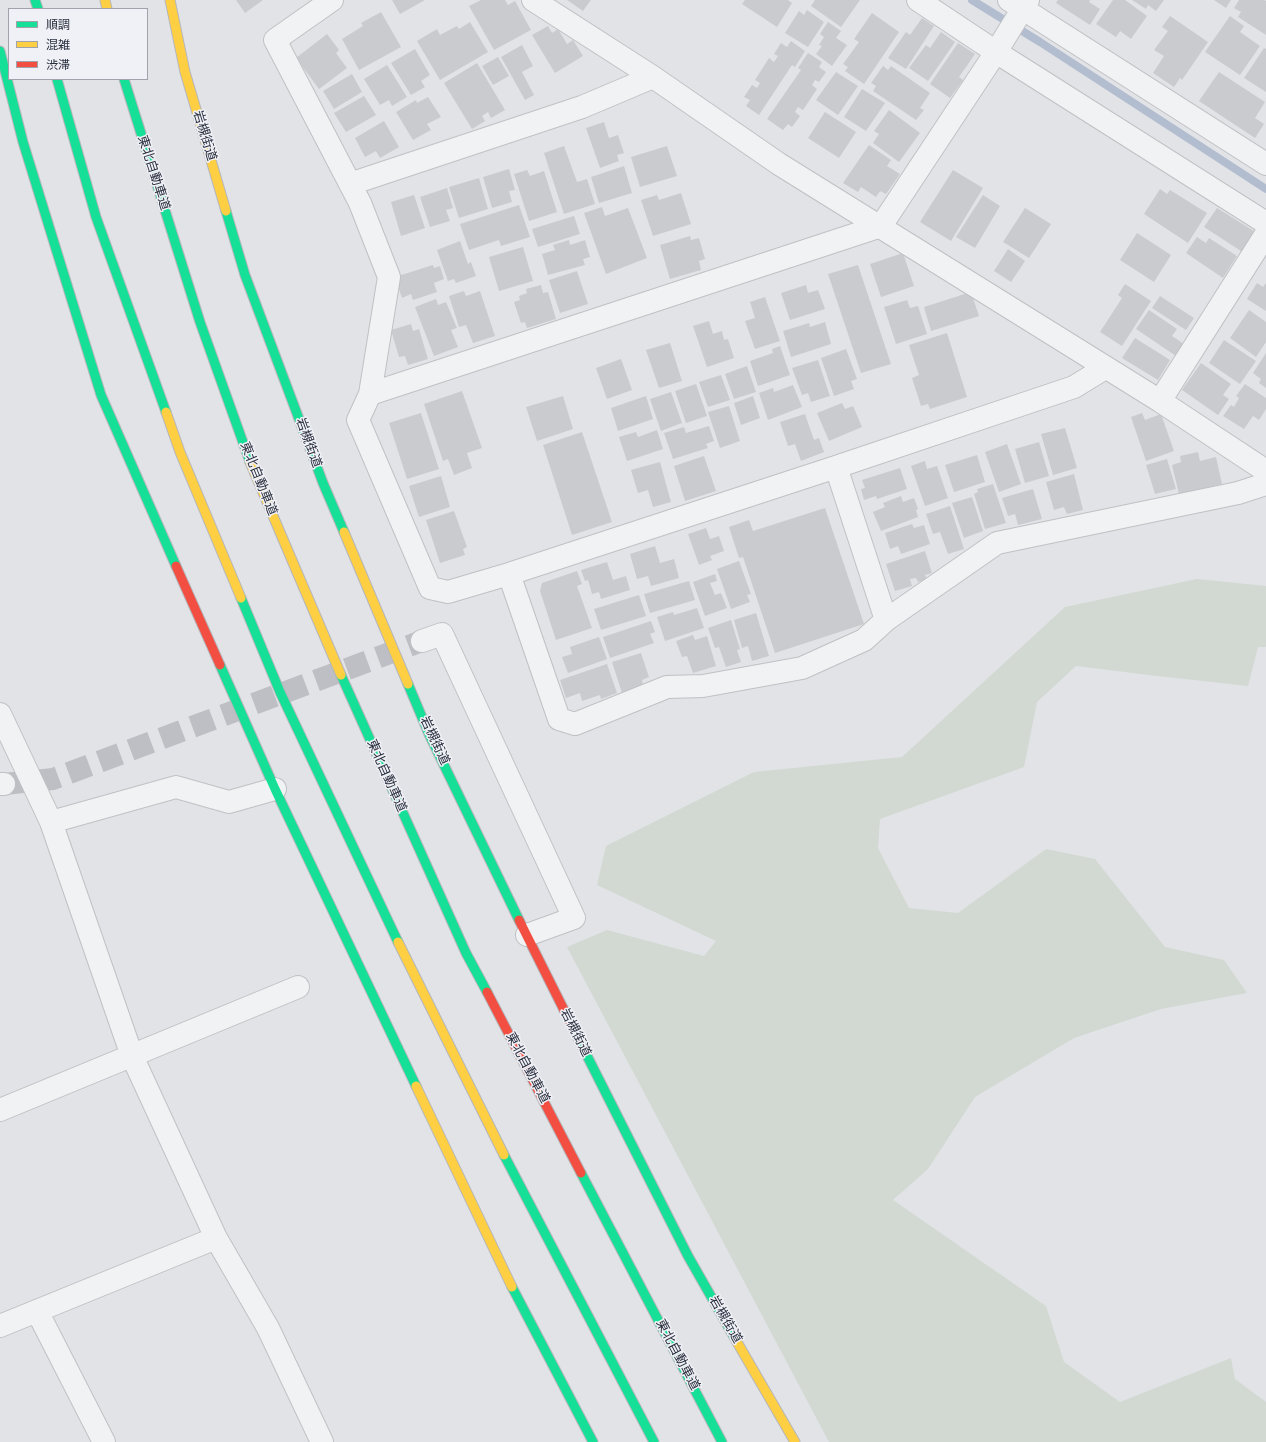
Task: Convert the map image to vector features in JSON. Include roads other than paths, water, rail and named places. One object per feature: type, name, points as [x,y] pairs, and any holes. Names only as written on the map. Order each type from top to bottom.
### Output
[{"type":"highway","name":"岩槻街道","points":[[170,0],[185,72],[245,275],[323,483],[429,734],[527,935],[688,1256],[795,1442]]},
{"type":"highway","points":[[0,51],[23,142],[101,394],[275,789],[520,1304],[593,1442]]},
{"type":"highway","points":[[57,80],[96,217],[178,445],[280,692],[389,925],[502,1149],[654,1442]]},
{"type":"highway","name":"東北自動車道","points":[[124,80],[200,322],[254,474],[351,699],[466,953],[722,1442]]},
{"type":"street","points":[[332,0],[275,40],[360,203],[389,277],[370,394],[358,420],[430,588],[448,592],[509,574],[1074,387],[1105,368]]},
{"type":"street","points":[[533,0],[653,77],[779,164],[881,226],[1105,368],[1160,401],[1266,471]]},
{"type":"street","points":[[918,0],[996,52],[1266,223]]},
{"type":"street","points":[[370,394],[881,226],[996,52],[1019,3],[1266,164]]},
{"type":"street","points":[[350,184],[582,107],[653,77]]},
{"type":"street","points":[[1160,401],[1266,234]]},
{"type":"street","points":[[836,467],[886,620]]},
{"type":"street","points":[[509,574],[559,719],[575,724],[667,687],[703,686],[802,668],[864,640],[886,620],[997,543],[1238,492],[1266,484]]},
{"type":"street","points":[[422,641],[442,634],[574,918],[527,935]]},
{"type":"street","points":[[0,714],[51,822],[132,1056],[216,1238],[268,1328],[322,1442]]},
{"type":"street","points":[[51,822],[176,787],[229,802],[275,789]]},
{"type":"street","points":[[0,1110],[298,987]]},
{"type":"street","points":[[0,1326],[216,1238]]},
{"type":"street","points":[[37,1312],[104,1442]]},
{"type":"waterway","points":[[972,0],[1040,42],[1266,189]]},
{"type":"tunnel","points":[[4,784],[53,779],[422,641]]}]
